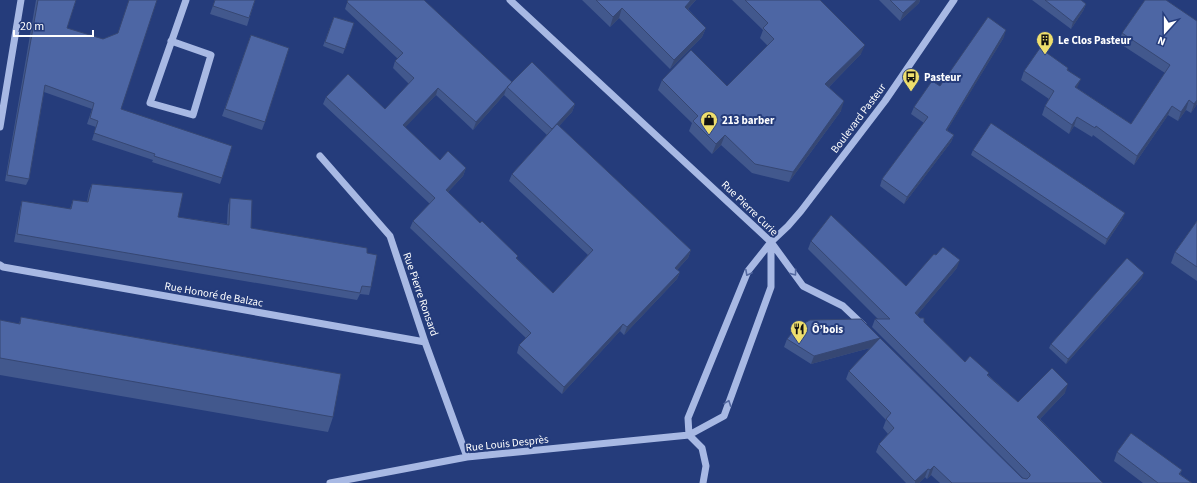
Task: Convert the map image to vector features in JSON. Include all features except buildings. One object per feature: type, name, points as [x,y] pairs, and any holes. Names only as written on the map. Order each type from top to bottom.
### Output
[{"type":"street","points":[[0,127],[21,0]]},
{"type":"street","points":[[172,41],[211,54],[193,115],[150,103],[186,0]]},
{"type":"street","name":"Rue Pierre Curie","points":[[510,0],[771,242],[803,286],[843,306],[866,328]]},
{"type":"street","name":"Boulevard Pasteur","points":[[689,435],[688,418],[748,271],[771,242],[788,226],[806,205],[885,101],[954,0]]},
{"type":"street","name":"Rue Pierre Ronsard","points":[[320,156],[390,236],[467,458]]},
{"type":"street","points":[[704,483],[706,466],[702,448],[689,435],[724,416],[771,287],[771,242]]},
{"type":"street","name":"Rue Honoré de Balzac","points":[[0,265],[3,267],[426,342]]},
{"type":"street","name":"Rue Louis Desprès","points":[[330,483],[467,458],[689,435]]},
{"type":"place","name":"Le Clos Pasteur","points":[[1045,55]]},
{"type":"place","name":"Pasteur","points":[[911,92]]},
{"type":"place","name":"213 barber","points":[[709,135]]},
{"type":"place","name":"Ô’bois","points":[[799,344]]}]
